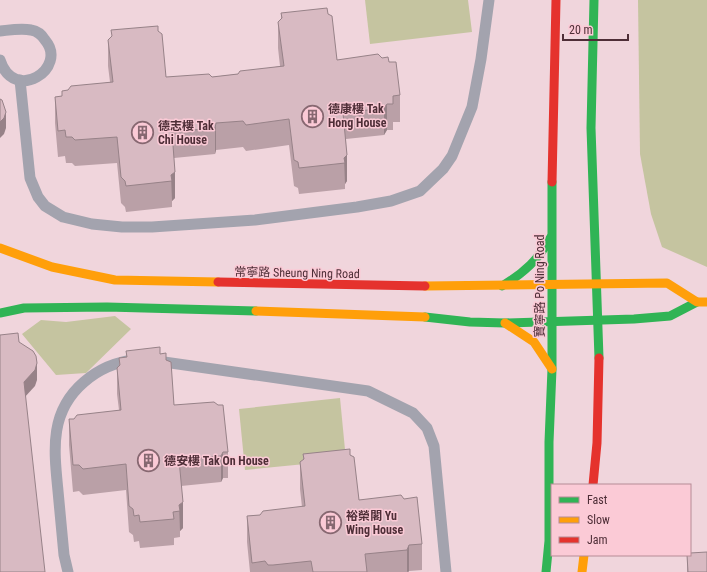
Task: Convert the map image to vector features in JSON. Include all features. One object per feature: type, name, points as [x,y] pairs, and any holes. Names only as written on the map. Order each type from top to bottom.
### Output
[{"type":"main road","name":"寶寧路 Po Ning Road","points":[[546,572],[550,541],[549,442],[552,369],[551,236],[556,0]]},
{"type":"main road","points":[[593,484],[598,438],[600,364],[592,122],[594,0]]},
{"type":"main road","points":[[501,286],[524,273],[534,264],[545,250],[551,236]]},
{"type":"main road","points":[[597,242],[605,255]]},
{"type":"main road","name":"常寧路 Sheung Ning Road","points":[[0,248],[52,267],[115,280],[377,286],[501,286],[635,282],[667,283],[697,302]]},
{"type":"main road","points":[[621,273],[635,282]]},
{"type":"main road","points":[[0,313],[24,308],[107,308],[375,314],[505,323],[670,316],[697,302],[707,302]]},
{"type":"main road","points":[[505,323],[534,342],[552,369]]},
{"type":"main road","points":[[582,572],[584,556]]},
{"type":"lane","points":[[20,80],[30,178],[38,197],[54,212],[63,217],[107,225],[152,227],[255,220],[364,206],[391,201],[420,191],[443,169],[452,156],[472,107],[481,59],[489,0]]},
{"type":"lane","points":[[0,31],[32,30],[41,34],[47,42],[50,56],[46,70],[34,79],[20,80],[10,76],[3,68],[0,60]]},
{"type":"lane","points":[[68,572],[64,555],[54,447],[57,426],[64,406],[77,388],[93,374],[112,365],[132,360],[154,361],[368,392],[413,413],[427,428],[434,446],[446,572]]},
{"type":"green space","points":[[365,0],[468,0],[472,32],[370,44]]},
{"type":"green space","points":[[638,0],[707,0],[707,267],[662,247],[651,214],[640,154]]},
{"type":"green space","points":[[115,316],[131,329],[86,373],[56,375],[22,334],[41,320],[66,322]]},
{"type":"green space","points":[[340,398],[346,460],[245,470],[239,409]]},
{"type":"building","points":[[327,8],[328,14],[332,16],[337,60],[378,54],[382,58],[388,57],[389,62],[396,62],[400,95],[393,96],[393,104],[387,104],[384,108],[343,113],[347,155],[344,158],[345,163],[299,168],[298,162],[294,160],[289,119],[246,125],[243,121],[216,123],[215,128],[172,132],[175,172],[171,175],[172,181],[126,186],[125,181],[121,177],[117,137],[75,140],[72,137],[66,137],[65,130],[58,131],[55,97],[62,96],[62,91],[68,90],[71,86],[113,82],[108,40],[112,36],[111,30],[158,26],[158,31],[162,34],[166,77],[209,74],[212,77],[238,74],[240,71],[284,66],[278,22],[282,18],[281,13]]},
{"type":"building","points":[[0,99],[2,100],[6,112],[4,118],[0,122]]},
{"type":"building","points":[[18,333],[19,342],[33,351],[36,356],[37,363],[35,370],[24,382],[45,572],[0,572],[0,335]]},
{"type":"building","name":"德安樓 Tak On House","points":[[160,347],[160,354],[166,353],[166,360],[171,362],[174,405],[214,402],[218,405],[223,405],[228,452],[223,452],[221,456],[179,460],[183,502],[179,505],[180,511],[173,512],[174,519],[140,522],[139,515],[134,516],[133,509],[129,506],[126,464],[83,469],[79,465],[73,465],[69,419],[74,419],[77,415],[121,410],[117,368],[120,365],[119,358],[127,357],[126,351]]},
{"type":"building","points":[[350,449],[350,455],[354,457],[359,500],[401,495],[404,499],[417,497],[422,544],[409,545],[407,550],[365,554],[367,572],[313,572],[311,561],[273,565],[268,565],[265,561],[252,563],[247,516],[260,515],[263,511],[305,506],[300,462],[304,459],[303,454]]},
{"type":"building","points":[[707,552],[707,572],[688,572],[687,556],[691,556],[691,553]]},
{"type":"traffic: fast","points":[[594,0],[591,128],[599,358]]},
{"type":"traffic: fast","points":[[546,572],[549,541],[549,442],[552,369],[552,182]]},
{"type":"traffic: fast","points":[[502,286],[530,265],[551,237]]},
{"type":"traffic: fast","points":[[425,317],[470,322],[505,323],[634,319],[670,316],[697,302]]},
{"type":"traffic: fast","points":[[0,313],[24,308],[107,307],[256,311]]},
{"type":"traffic: slow","points":[[0,248],[52,267],[115,280],[218,282]]},
{"type":"traffic: slow","points":[[425,286],[667,283],[697,302],[707,302]]},
{"type":"traffic: slow","points":[[256,311],[425,317]]},
{"type":"traffic: slow","points":[[505,323],[534,342],[552,369]]},
{"type":"traffic: slow","points":[[582,572],[584,556]]},
{"type":"traffic: jam","points":[[552,182],[556,0]]},
{"type":"traffic: jam","points":[[218,282],[425,286]]},
{"type":"traffic: jam","points":[[593,484],[597,443],[599,358]]},
{"type":"place","name":"德康樓 Tak Hong House","points":[[313,116]]},
{"type":"place","name":"德志樓 Tak Chi House","points":[[142,133]]},
{"type":"place","name":"德安樓 Tak On House","points":[[149,461]]},
{"type":"place","name":"裕榮閣 Yu Wing House","points":[[331,523]]}]
